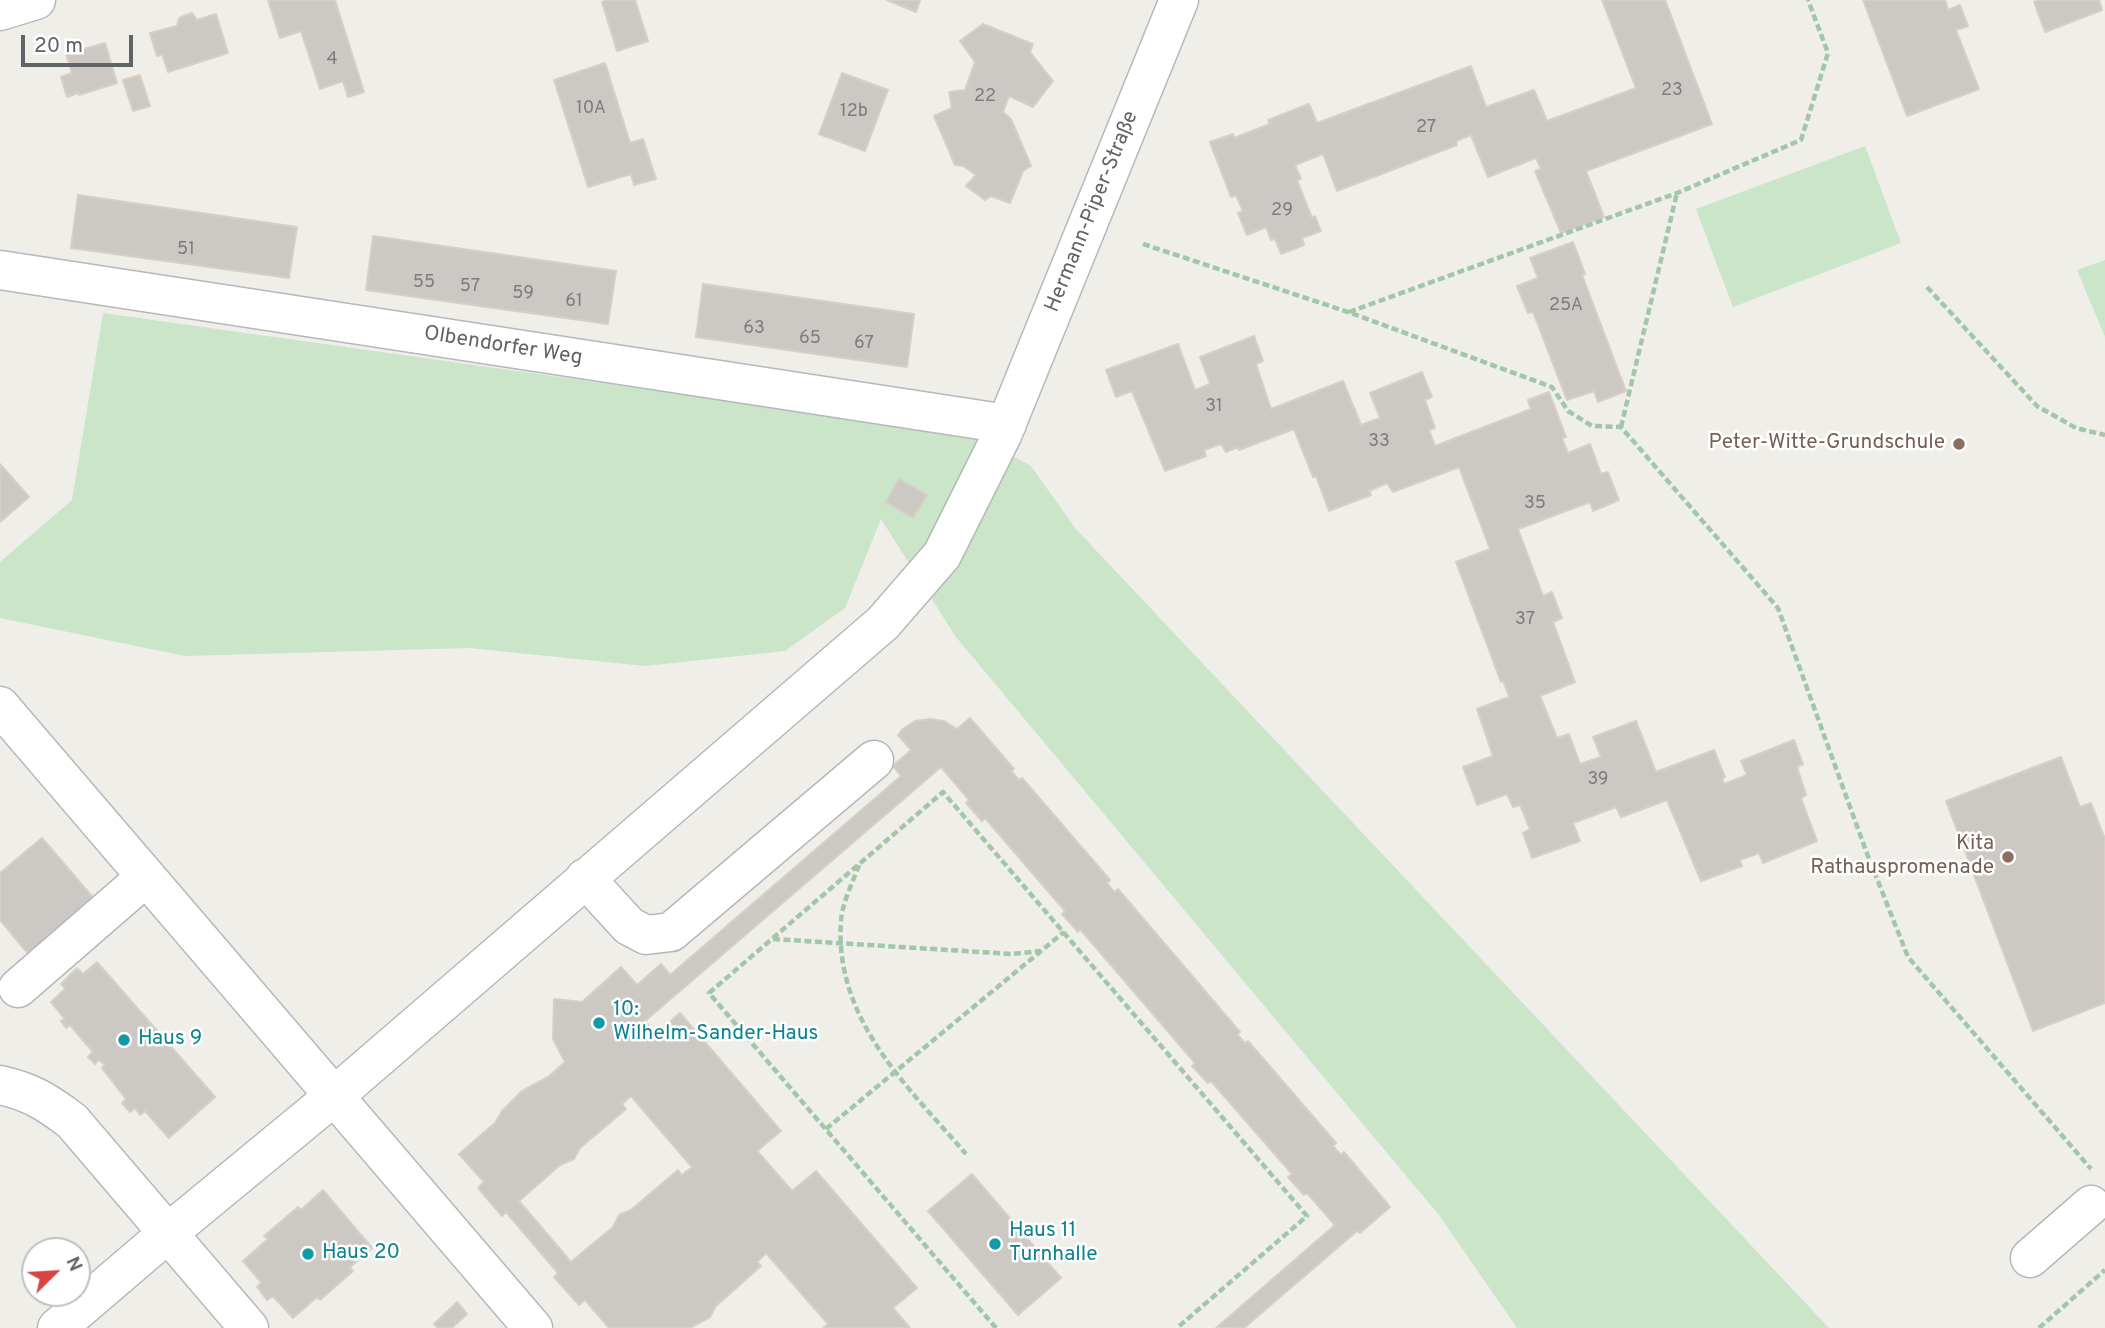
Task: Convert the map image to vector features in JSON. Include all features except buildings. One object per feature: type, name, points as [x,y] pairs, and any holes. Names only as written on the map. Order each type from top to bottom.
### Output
[{"type":"street","points":[[0,11],[36,0]]},
{"type":"street","name":"Hermann-Piper-Straße","points":[[57,1328],[167,1233],[333,1097],[883,623],[942,555],[1007,424],[1179,0]]},
{"type":"street","name":"Olbendorfer Weg","points":[[0,270],[1007,424]]},
{"type":"street","points":[[0,706],[533,1328]]},
{"type":"street","points":[[585,878],[629,926],[646,936],[671,932],[874,760]]},
{"type":"street","points":[[18,988],[146,877]]},
{"type":"street","points":[[0,1085],[27,1092],[72,1121],[249,1328]]},
{"type":"street","points":[[2031,1258],[2091,1198]]},
{"type":"path","points":[[1348,312],[1677,193],[1801,140],[1828,53],[1808,0]]},
{"type":"path","points":[[1621,427],[1677,193]]},
{"type":"path","points":[[1143,244],[1348,312],[1552,387],[1568,411],[1592,426],[1621,427],[1778,608],[1866,851],[1908,957],[2091,1198]]},
{"type":"path","points":[[1927,287],[2038,406],[2076,428],[2105,435]]},
{"type":"path","points":[[996,1328],[709,993],[943,792],[1307,1216],[1177,1328]]},
{"type":"path","points":[[859,864],[841,919],[843,967],[856,1013],[885,1060],[966,1154]]},
{"type":"path","points":[[826,1129],[1064,932]]},
{"type":"path","points":[[772,939],[1012,954],[1041,951]]},
{"type":"path","points":[[2039,1328],[2105,1270]]},
{"type":"green space","points":[[1865,146],[1901,243],[1733,307],[1696,209]]},
{"type":"green space","points":[[2105,260],[2105,337],[2077,270]]},
{"type":"green space","points":[[103,313],[973,435],[1031,466],[1075,528],[1829,1328],[1517,1328],[1439,1215],[956,637],[881,519],[845,608],[785,651],[645,666],[469,648],[185,656],[0,618],[0,562],[72,500]]},
{"type":"place","name":"Peter-Witte-Grundschule","points":[[1959,444]]},
{"type":"place","name":"Kita Rathauspromenade","points":[[2008,857]]},
{"type":"place","name":"10: Wilhelm-Sander-Haus","points":[[599,1023]]},
{"type":"place","name":"Haus 9","points":[[124,1040]]},
{"type":"place","name":"Haus 11 Turnhalle","points":[[995,1244]]},
{"type":"place","name":"Haus 20","points":[[308,1254]]}]
